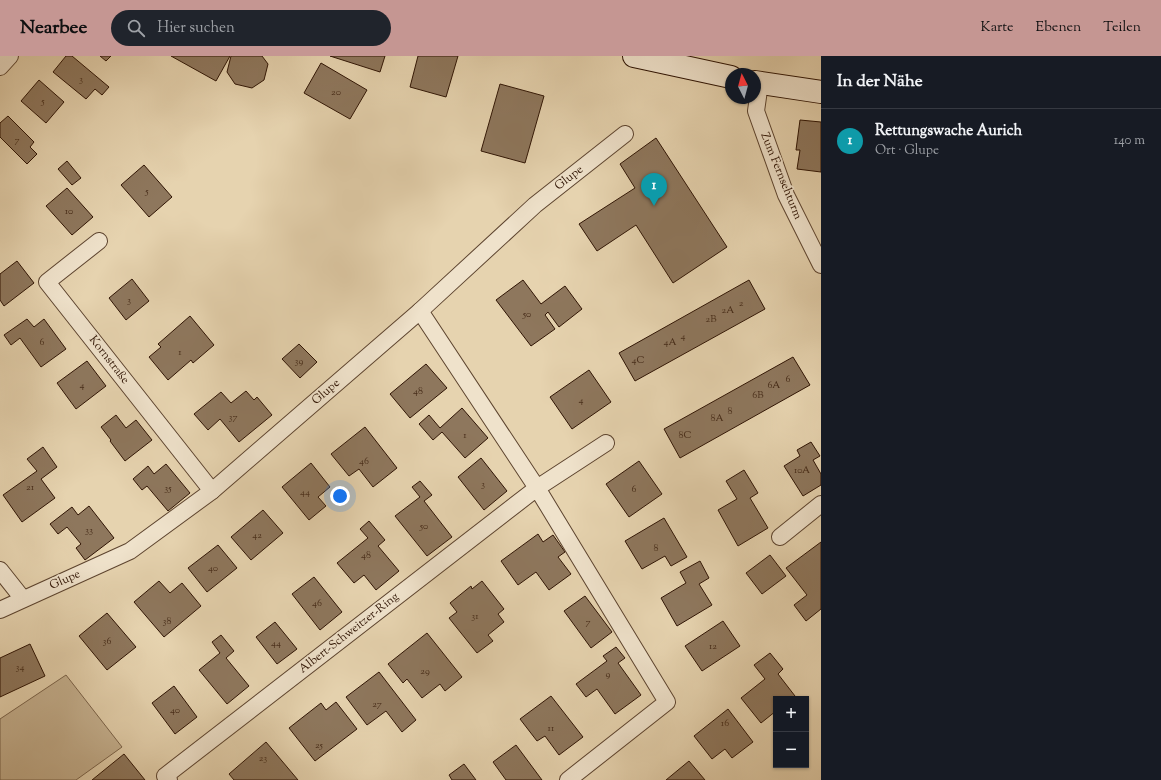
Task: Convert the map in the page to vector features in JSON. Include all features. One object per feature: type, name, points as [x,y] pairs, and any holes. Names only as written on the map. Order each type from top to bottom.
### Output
[{"type":"main road","points":[[634,56],[725,76]]},
{"type":"main road","points":[[761,83],[821,92]]},
{"type":"street","points":[[0,67],[10,56]]},
{"type":"street","name":"Zum Fernsehturm","points":[[756,104],[756,111],[786,195],[821,265]]},
{"type":"street","name":"Glupe","points":[[0,610],[130,551],[212,491],[420,311],[535,205],[625,134]]},
{"type":"street","name":"Kornstraße","points":[[99,241],[47,282],[212,491]]},
{"type":"street","points":[[420,311],[537,488],[666,702],[568,780]]},
{"type":"street","name":"Albert-Schweitzer-Ring","points":[[169,780],[165,776],[537,488],[606,443]]},
{"type":"street","points":[[780,537],[821,504]]},
{"type":"street","points":[[0,570],[23,599]]},
{"type":"shaded area","points":[[66,675],[122,747],[76,780],[0,780],[0,719]]},
{"type":"building","points":[[66,56],[72,56],[109,87],[102,95],[95,89],[86,99],[53,72]]},
{"type":"building","points":[[100,56],[111,56],[106,61]]},
{"type":"building","points":[[171,56],[230,56],[216,81]]},
{"type":"building","points":[[231,56],[262,56],[268,64],[264,80],[252,88],[235,84],[227,72]]},
{"type":"building","points":[[330,56],[385,56],[380,72]]},
{"type":"building","points":[[418,56],[458,56],[446,97],[410,87]]},
{"type":"building","points":[[321,63],[367,90],[350,119],[304,93]]},
{"type":"building","points":[[39,80],[64,102],[46,123],[21,101]]},
{"type":"building","points":[[500,84],[544,96],[525,163],[481,151]]},
{"type":"building","points":[[8,116],[34,142],[30,147],[37,154],[27,164],[0,137],[0,123]]},
{"type":"building","points":[[800,120],[821,122],[821,172],[797,169],[800,150],[796,150]]},
{"type":"building","points":[[656,138],[727,247],[673,283],[636,225],[597,251],[579,224],[635,188],[620,164]]},
{"type":"building","points":[[67,161],[81,178],[72,185],[58,169]]},
{"type":"building","points":[[144,165],[172,197],[149,217],[121,185]]},
{"type":"building","points":[[67,188],[93,217],[72,235],[46,206]]},
{"type":"building","points":[[17,261],[34,283],[4,306],[0,300],[0,274]]},
{"type":"building","points":[[132,279],[149,301],[126,320],[109,298]]},
{"type":"building","points":[[523,280],[541,304],[565,286],[582,309],[559,327],[548,312],[545,315],[555,329],[531,346],[496,300]]},
{"type":"building","points":[[749,280],[765,309],[635,381],[619,353]]},
{"type":"building","points":[[190,316],[214,345],[193,363],[191,360],[168,380],[149,357],[161,347],[158,344]]},
{"type":"building","points":[[27,319],[34,327],[44,319],[66,349],[41,367],[20,338],[11,345],[4,335]]},
{"type":"building","points":[[299,344],[317,362],[300,378],[282,359]]},
{"type":"building","points":[[793,357],[810,385],[680,458],[664,429]]},
{"type":"building","points":[[87,361],[106,386],[76,409],[57,383]]},
{"type":"building","points":[[426,364],[447,388],[410,418],[390,394]]},
{"type":"building","points":[[589,370],[611,402],[572,429],[550,397]]},
{"type":"building","points":[[246,391],[254,400],[257,397],[272,415],[239,442],[220,419],[208,430],[194,414],[221,392],[231,403]]},
{"type":"building","points":[[462,408],[488,438],[465,458],[442,432],[433,440],[419,424],[429,415],[440,428]]},
{"type":"building","points":[[116,415],[126,428],[136,420],[152,440],[125,461],[101,427]]},
{"type":"building","points":[[365,427],[397,468],[373,487],[359,469],[349,476],[331,454]]},
{"type":"building","points":[[811,442],[820,456],[813,460],[821,474],[821,485],[803,496],[784,466],[800,456],[797,450]]},
{"type":"building","points":[[43,447],[57,467],[41,479],[55,498],[22,522],[3,495],[37,471],[27,459]]},
{"type":"building","points":[[481,458],[507,491],[484,510],[458,477]]},
{"type":"building","points":[[639,461],[662,494],[629,517],[606,484]]},
{"type":"building","points":[[311,463],[330,487],[318,497],[326,506],[309,520],[282,487]]},
{"type":"building","points":[[166,464],[190,493],[168,511],[147,486],[142,490],[133,479],[148,466],[154,474]]},
{"type":"building","points":[[744,470],[758,493],[750,498],[768,528],[738,546],[718,510],[737,499],[726,481]]},
{"type":"building","points":[[420,481],[432,495],[424,501],[452,537],[427,556],[395,516],[420,497],[412,487]]},
{"type":"building","points":[[89,506],[114,538],[85,560],[76,548],[81,544],[67,527],[58,534],[50,524],[72,507],[78,515]]},
{"type":"building","points":[[263,510],[283,533],[251,560],[231,537]]},
{"type":"building","points":[[664,518],[687,557],[671,566],[665,556],[642,569],[625,541]]},
{"type":"building","points":[[369,521],[385,540],[378,546],[399,571],[376,590],[364,575],[354,583],[337,563],[368,538],[360,529]]},
{"type":"building","points":[[538,534],[543,542],[553,535],[565,552],[558,557],[571,574],[549,590],[536,572],[518,585],[501,561]]},
{"type":"building","points":[[821,542],[821,609],[806,621],[794,605],[807,595],[786,568]]},
{"type":"building","points":[[218,545],[237,568],[207,592],[188,568]]},
{"type":"building","points":[[770,555],[786,576],[762,594],[746,573]]},
{"type":"building","points":[[700,561],[709,578],[699,584],[712,605],[677,626],[661,598],[686,583],[680,572]]},
{"type":"building","points":[[314,577],[342,612],[320,630],[292,594]]},
{"type":"building","points":[[159,581],[170,593],[182,583],[201,606],[164,637],[134,602]]},
{"type":"building","points":[[482,581],[504,609],[498,614],[504,622],[488,635],[493,641],[477,653],[449,618],[457,612],[450,603],[471,586],[472,589]]},
{"type":"building","points":[[585,596],[612,632],[591,648],[564,611]]},
{"type":"building","points":[[107,613],[136,647],[107,670],[79,636]]},
{"type":"building","points":[[723,621],[740,646],[702,671],[685,646]]},
{"type":"building","points":[[275,622],[297,649],[277,664],[256,637]]},
{"type":"building","points":[[427,633],[462,677],[445,691],[440,684],[422,698],[407,679],[403,683],[388,664]]},
{"type":"building","points":[[221,635],[234,651],[226,658],[249,686],[227,704],[199,670],[220,653],[212,642]]},
{"type":"building","points":[[30,644],[45,676],[0,697],[0,658]]},
{"type":"building","points":[[616,647],[625,658],[618,663],[641,695],[615,714],[597,689],[586,697],[576,684],[607,661],[603,656]]},
{"type":"building","points":[[770,653],[783,669],[778,674],[795,696],[773,696],[773,713],[761,723],[741,698],[765,679],[754,665]]},
{"type":"building","points":[[379,672],[416,720],[402,732],[386,711],[367,725],[346,697]]},
{"type":"building","points":[[174,686],[197,717],[175,734],[152,703]]},
{"type":"building","points":[[551,696],[583,737],[559,755],[545,736],[537,741],[520,719]]},
{"type":"building","points":[[336,702],[357,729],[315,761],[289,728],[321,703],[326,710]]},
{"type":"building","points":[[728,709],[753,742],[732,758],[725,749],[712,759],[694,736]]},
{"type":"building","points":[[266,742],[298,780],[234,780],[229,774]]},
{"type":"building","points":[[516,745],[542,780],[506,780],[493,762]]},
{"type":"building","points":[[124,754],[145,780],[92,780]]},
{"type":"building","points":[[689,761],[705,780],[666,780]]},
{"type":"building","points":[[464,764],[476,780],[452,780],[449,775]]},
{"type":"place","name":"Rettungswache Aurich","points":[[654,206]]}]
